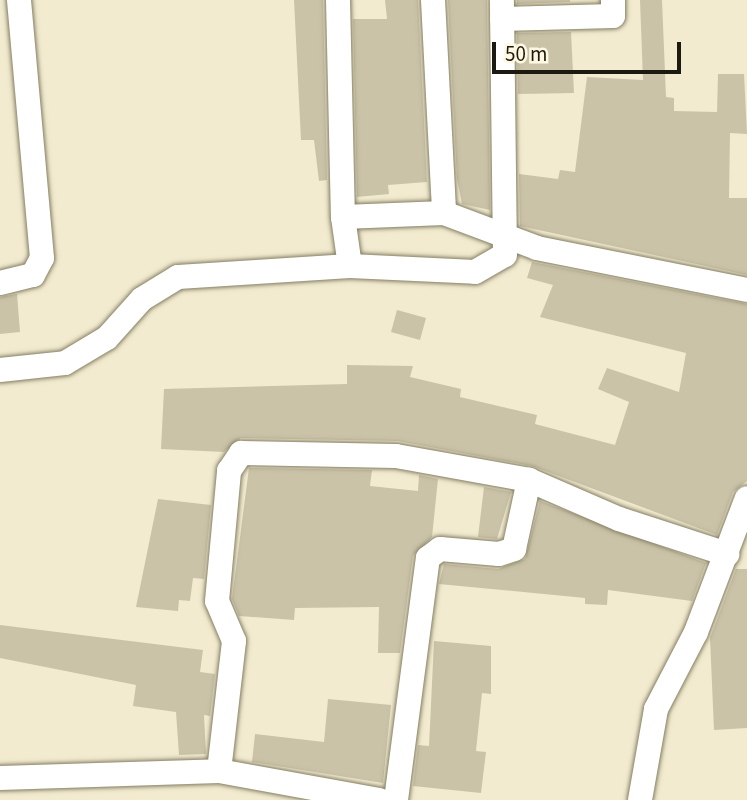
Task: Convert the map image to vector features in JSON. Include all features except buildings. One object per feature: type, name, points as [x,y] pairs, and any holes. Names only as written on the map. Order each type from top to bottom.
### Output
[{"type":"street","points":[[0,284],[33,275],[42,258],[19,0]]},
{"type":"street","points":[[338,0],[343,217],[350,266]]},
{"type":"street","points":[[433,0],[444,213]]},
{"type":"street","points":[[0,370],[65,363],[107,338],[150,292],[178,277],[350,266],[483,269],[504,246],[502,9],[613,16],[613,0]]},
{"type":"street","points":[[343,217],[444,213],[504,246],[747,290]]},
{"type":"street","points":[[219,771],[234,641],[217,601],[232,460],[241,453],[396,456],[529,480],[619,519],[737,541]]},
{"type":"street","points":[[396,800],[428,558],[440,549],[499,554],[514,549],[529,480]]},
{"type":"street","points":[[640,800],[656,709],[737,541],[747,498]]},
{"type":"street","points":[[0,778],[219,771],[379,800]]}]
